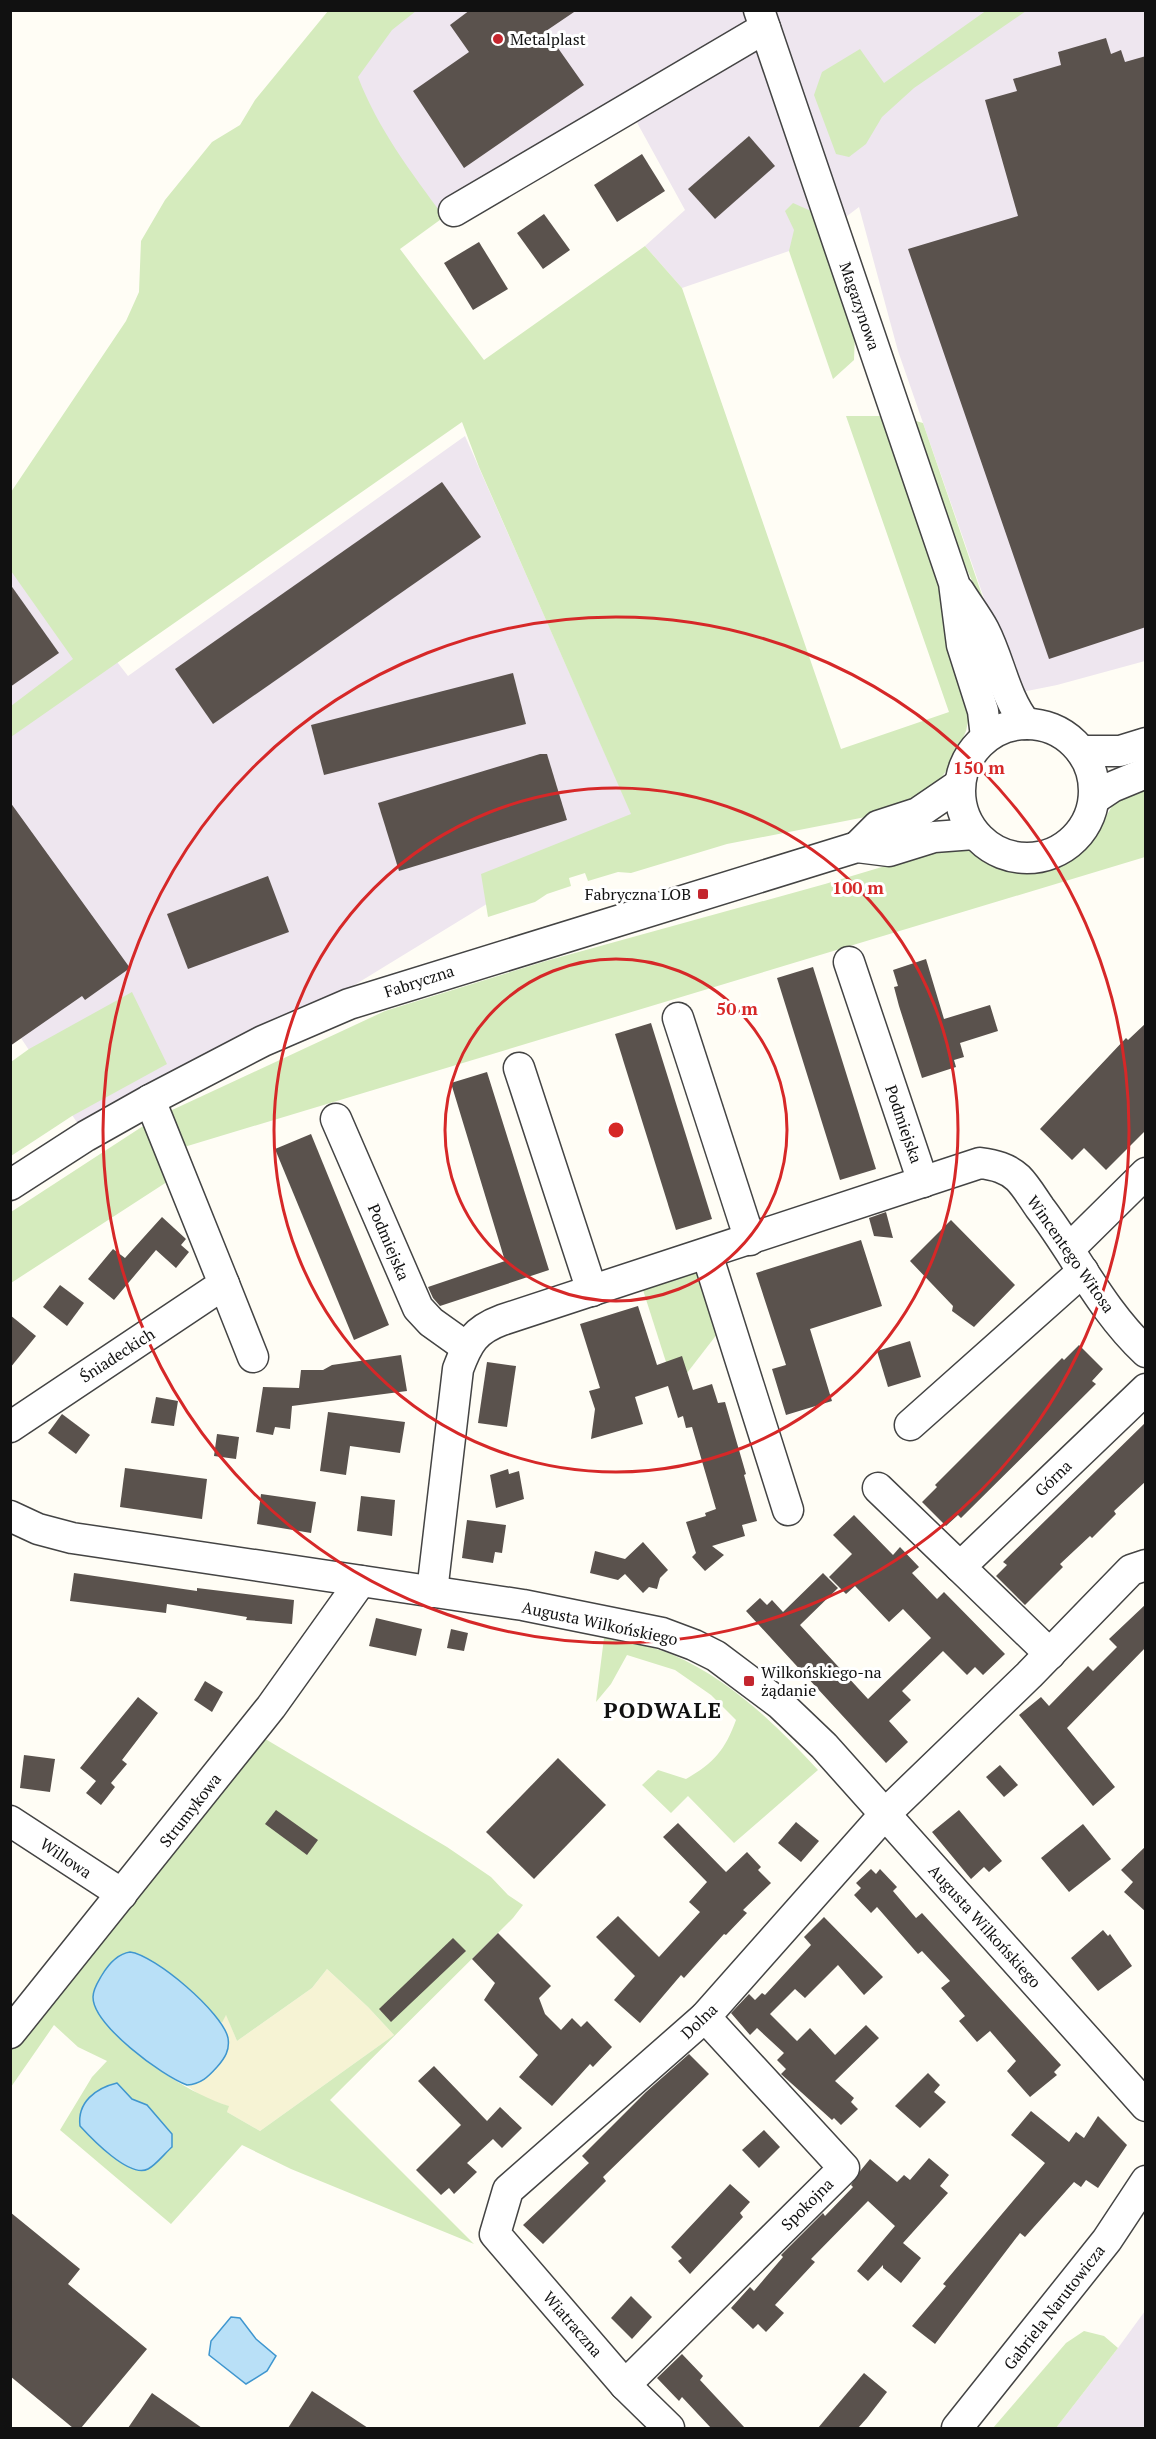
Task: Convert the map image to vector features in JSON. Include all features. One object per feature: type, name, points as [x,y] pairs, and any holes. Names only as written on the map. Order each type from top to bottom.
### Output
[{"type":"street","name":"Magazynowa","points":[[453,211],[762,19],[954,583],[962,645],[983,711],[986,737]]},
{"type":"street","name":"Magazynowa","points":[[954,583],[985,631],[1008,692],[1026,724]]},
{"type":"street","points":[[1026,724],[1057,731],[1081,751],[1092,774],[1094,799],[1089,818],[1078,835],[1064,848],[1045,857],[1026,859],[1006,856],[988,847],[974,834],[962,811],[959,785],[968,759],[986,737],[1012,726],[1026,724]]},
{"type":"street","points":[[1081,751],[1120,751],[1146,743]]},
{"type":"street","points":[[1094,799],[1112,787],[1146,773]]},
{"type":"street","name":"Fabryczna","points":[[857,847],[878,826],[918,813],[959,785]]},
{"type":"street","name":"Fabryczna","points":[[10,1185],[86,1136],[150,1100],[263,1041],[349,1004],[857,847],[889,850],[934,837],[974,834]]},
{"type":"street","name":"Podmiejska","points":[[432,1592],[458,1369],[466,1347],[483,1327],[923,1182],[849,962]]},
{"type":"street","points":[[678,1018],[750,1240]]},
{"type":"street","points":[[519,1068],[592,1291]]},
{"type":"street","points":[[150,1100],[253,1357]]},
{"type":"street","name":"Podmiejska","points":[[336,1119],[418,1308],[431,1322],[466,1347]]},
{"type":"street","name":"Wincentego Witosa","points":[[923,1182],[980,1163],[1000,1166],[1018,1178],[1109,1310],[1146,1352]]},
{"type":"street","points":[[910,1425],[1076,1259],[1146,1173]]},
{"type":"street","points":[[707,1254],[789,1510]]},
{"type":"street","name":"Śniadeckich","points":[[10,1427],[224,1284]]},
{"type":"street","name":"Górna","points":[[960,1567],[1146,1389]]},
{"type":"street","points":[[878,1488],[1050,1654]]},
{"type":"street","name":"Augusta Wilkońskiego","points":[[10,1516],[38,1529],[72,1538],[523,1605],[662,1633],[716,1656],[780,1704],[824,1746],[1146,2106]]},
{"type":"street","points":[[885,1814],[1050,1654],[1131,1570],[1146,1565]]},
{"type":"street","name":"Strumykowa","points":[[10,2033],[271,1707],[362,1581]]},
{"type":"street","name":"Dolna","points":[[501,2212],[508,2190],[705,2017],[885,1814]]},
{"type":"street","name":"Willowa","points":[[10,1821],[122,1894]]},
{"type":"street","name":"Spokojna","points":[[625,2385],[844,2168],[705,2017]]},
{"type":"street","name":"Gabriela Narutowicza","points":[[957,2428],[1107,2240],[1146,2181]]},
{"type":"street","name":"Wiatraczna","points":[[501,2212],[495,2234],[625,2385],[669,2428]]},
{"type":"shaded area","points":[[350,10],[1145,11],[1145,661],[1057,685],[1017,693],[898,351],[859,207],[822,235],[789,251],[682,288],[645,246],[685,210],[629,108],[436,222],[318,49]]},
{"type":"shaded area","points":[[465,436],[632,815],[263,1041],[86,1136],[11,1023],[10,524],[128,676]]},
{"type":"shaded area","points":[[327,1969],[394,2035],[260,2131],[227,2112],[228,2106],[204,2098],[183,2083],[187,2085],[228,2036],[222,2023],[226,2014],[237,2041],[312,1988]]},
{"type":"shaded area","points":[[1145,2311],[1145,2428],[1056,2428],[1118,2348]]},
{"type":"green space","points":[[987,10],[1026,11],[914,88],[882,117],[866,144],[849,157],[836,154],[814,95],[822,72],[860,49],[884,83]]},
{"type":"green space","points":[[328,11],[416,11],[392,30],[358,77],[385,132],[444,217],[400,249],[484,360],[645,246],[682,288],[841,749],[949,712],[846,416],[898,416],[923,423],[993,627],[902,426],[971,708],[966,731],[953,761],[928,797],[886,813],[727,844],[631,873],[618,872],[588,881],[585,873],[569,878],[571,886],[547,894],[535,902],[488,917],[481,874],[631,814],[479,467],[462,422],[11,737],[11,706],[73,659],[11,571],[11,492],[126,321],[139,292],[141,241],[165,200],[212,142],[240,125],[255,100]]},
{"type":"green space","points":[[793,203],[811,211],[822,236],[855,333],[854,360],[833,379],[789,251],[794,230],[785,211]]},
{"type":"green space","points":[[1145,787],[1145,857],[171,1151],[173,1178],[11,1283],[11,1212],[157,1117],[385,1011],[546,961],[825,884],[952,846],[974,852],[998,867],[1036,873],[1091,844],[1117,797]]},
{"type":"green space","points":[[132,992],[167,1064],[72,1116],[11,1156],[11,1062],[29,1049]]},
{"type":"green space","points":[[701,1270],[721,1329],[687,1373],[666,1362],[643,1290]]},
{"type":"green space","points":[[604,1638],[663,1651],[713,1676],[768,1719],[818,1770],[734,1843],[688,1796],[671,1813],[642,1785],[658,1770],[686,1779],[696,1773],[723,1748],[736,1720],[711,1695],[675,1670],[627,1655],[611,1684],[596,1702]]},
{"type":"green space","points":[[252,1731],[447,1847],[491,1877],[508,1895],[523,1905],[513,1918],[330,2100],[474,2244],[291,2169],[242,2145],[171,2224],[60,2130],[92,2077],[107,2061],[78,2047],[54,2025],[11,2087],[11,2033]],"holes":[[[327,1969],[394,2035],[260,2131],[227,2112],[229,2106],[193,2091],[155,2067],[121,2039],[96,2008],[179,1982],[222,2023],[226,2015],[237,2041],[312,1988]]]},
{"type":"green space","points":[[1084,2331],[1104,2336],[1118,2348],[1056,2428],[993,2428],[1066,2343]]},
{"type":"water","points":[[130,1952],[155,1963],[171,1974],[214,2014],[223,2027],[228,2038],[226,2054],[214,2071],[200,2082],[187,2085],[146,2061],[116,2035],[96,2008],[93,1994],[102,1975],[113,1961]]},
{"type":"water","points":[[117,2083],[132,2099],[147,2105],[172,2134],[172,2147],[148,2169],[140,2171],[121,2163],[80,2126],[82,2110],[90,2097],[102,2088]]},
{"type":"water","points":[[231,2317],[240,2318],[256,2339],[276,2356],[267,2371],[246,2384],[209,2355],[211,2341]]},
{"type":"building","points":[[470,10],[577,10],[546,31],[584,85],[464,168],[413,91],[469,52],[450,25]]},
{"type":"building","points":[[1106,38],[1111,54],[1121,50],[1125,62],[1146,56],[1146,627],[1049,659],[908,249],[1018,216],[985,100],[1017,91],[1013,79],[1061,65],[1058,52]]},
{"type":"building","points":[[749,136],[775,166],[715,219],[688,189]]},
{"type":"building","points":[[642,154],[665,191],[617,222],[594,185]]},
{"type":"building","points":[[544,214],[570,250],[543,269],[517,233]]},
{"type":"building","points":[[479,242],[508,289],[473,310],[444,263]]},
{"type":"building","points":[[442,482],[481,537],[213,724],[175,669]]},
{"type":"building","points":[[10,584],[59,653],[10,687]]},
{"type":"building","points":[[513,673],[526,724],[324,775],[311,725]]},
{"type":"building","points":[[540,754],[547,754],[567,820],[399,871],[378,803]]},
{"type":"building","points":[[10,802],[130,968],[85,1000],[82,996],[10,1046]]},
{"type":"building","points":[[268,876],[289,932],[188,969],[167,914]]},
{"type":"building","points":[[926,959],[944,1019],[990,1005],[998,1031],[960,1043],[964,1057],[954,1060],[956,1067],[922,1078],[899,1006],[894,987],[898,986],[893,970]]},
{"type":"building","points":[[813,967],[876,1169],[840,1180],[777,978]]},
{"type":"building","points":[[651,1023],[712,1219],[676,1230],[615,1034]]},
{"type":"building","points":[[1146,1023],[1146,1130],[1106,1170],[1084,1148],[1072,1160],[1040,1129],[1126,1038],[1128,1040]]},
{"type":"building","points":[[487,1072],[549,1270],[440,1306],[428,1287],[505,1261],[451,1083]]},
{"type":"building","points":[[311,1134],[389,1325],[354,1340],[275,1149]]},
{"type":"building","points":[[886,1212],[893,1238],[874,1236],[869,1218]]},
{"type":"building","points":[[162,1217],[186,1239],[181,1245],[189,1252],[176,1268],[156,1250],[114,1300],[88,1279],[113,1249],[125,1258]]},
{"type":"building","points":[[951,1220],[1015,1285],[974,1327],[952,1311],[953,1306],[910,1261]]},
{"type":"building","points":[[861,1240],[882,1306],[810,1329],[832,1401],[786,1415],[772,1369],[786,1365],[756,1273]]},
{"type":"building","points":[[60,1285],[84,1303],[67,1326],[43,1307]]},
{"type":"building","points":[[638,1306],[657,1365],[682,1356],[693,1390],[712,1384],[718,1403],[725,1402],[746,1474],[744,1475],[757,1521],[742,1525],[745,1536],[712,1546],[724,1555],[705,1571],[692,1557],[696,1553],[686,1522],[706,1516],[705,1513],[716,1509],[692,1427],[686,1428],[683,1416],[678,1418],[668,1386],[635,1397],[643,1424],[591,1439],[595,1409],[589,1391],[600,1388],[580,1324]]},
{"type":"building","points":[[10,1315],[36,1336],[10,1368]]},
{"type":"building","points":[[910,1341],[921,1377],[888,1387],[877,1351]]},
{"type":"building","points":[[1079,1345],[1103,1369],[1092,1381],[1096,1384],[961,1518],[958,1515],[946,1526],[922,1502],[937,1487],[935,1485],[1062,1358],[1064,1360]]},
{"type":"building","points":[[401,1355],[407,1391],[292,1406],[290,1429],[275,1427],[273,1435],[256,1432],[263,1387],[299,1388],[301,1370],[323,1370],[332,1365]]},
{"type":"building","points":[[487,1362],[516,1366],[507,1427],[478,1423]]},
{"type":"building","points":[[156,1397],[178,1401],[174,1426],[151,1423]]},
{"type":"building","points":[[328,1412],[405,1422],[400,1453],[350,1446],[346,1475],[320,1471]]},
{"type":"building","points":[[62,1414],[90,1435],[76,1454],[48,1433]]},
{"type":"building","points":[[1146,1422],[1146,1481],[1114,1511],[1116,1514],[1092,1538],[1090,1536],[1060,1564],[1063,1567],[1025,1605],[996,1576],[1007,1565],[1003,1562]]},
{"type":"building","points":[[217,1434],[239,1437],[236,1459],[214,1456]]},
{"type":"building","points":[[125,1468],[207,1479],[202,1519],[120,1507]]},
{"type":"building","points":[[508,1469],[509,1474],[519,1471],[524,1499],[496,1508],[490,1475]]},
{"type":"building","points":[[261,1494],[316,1502],[311,1533],[257,1524]]},
{"type":"building","points":[[361,1496],[395,1500],[392,1536],[357,1531]]},
{"type":"building","points":[[854,1515],[893,1555],[900,1547],[919,1567],[912,1573],[937,1599],[944,1592],[1005,1654],[983,1675],[975,1667],[967,1675],[943,1651],[902,1691],[911,1700],[889,1721],[908,1742],[886,1763],[746,1611],[760,1598],[767,1605],[772,1600],[783,1612],[823,1573],[838,1588],[800,1625],[868,1699],[931,1638],[903,1609],[889,1622],[855,1586],[846,1594],[829,1577],[852,1554],[833,1535]]},
{"type":"building","points":[[467,1520],[506,1525],[502,1553],[495,1552],[493,1563],[462,1558]]},
{"type":"building","points":[[643,1542],[668,1570],[660,1578],[657,1589],[649,1587],[643,1593],[625,1574],[618,1580],[590,1573],[595,1551],[625,1559]]},
{"type":"building","points":[[74,1573],[197,1591],[197,1588],[294,1600],[292,1624],[246,1620],[247,1617],[167,1604],[166,1613],[70,1601]]},
{"type":"building","points":[[1146,1604],[1146,1647],[1067,1728],[1115,1787],[1093,1806],[1019,1715],[1041,1697],[1049,1706],[1088,1666],[1093,1671],[1117,1647],[1109,1639]]},
{"type":"building","points":[[376,1618],[422,1629],[416,1656],[369,1646]]},
{"type":"building","points":[[451,1629],[468,1633],[464,1651],[447,1648]]},
{"type":"building","points":[[205,1681],[223,1692],[212,1712],[194,1700]]},
{"type":"building","points":[[138,1697],[158,1713],[122,1760],[127,1764],[111,1783],[115,1787],[101,1805],[86,1793],[96,1781],[80,1768]]},
{"type":"building","points":[[24,1755],[55,1759],[50,1792],[20,1788]]},
{"type":"building","points":[[558,1758],[606,1805],[534,1879],[486,1832]]},
{"type":"building","points":[[1000,1765],[1018,1785],[1004,1797],[986,1777]]},
{"type":"building","points":[[276,1810],[318,1840],[307,1855],[265,1824]]},
{"type":"building","points":[[959,1810],[1002,1861],[989,1872],[984,1867],[971,1879],[932,1832]]},
{"type":"building","points":[[796,1822],[819,1841],[801,1862],[778,1843]]},
{"type":"building","points":[[678,1823],[726,1872],[747,1852],[761,1867],[758,1870],[771,1883],[743,1910],[747,1913],[726,1935],[724,1934],[684,1978],[681,1975],[640,2023],[614,2000],[635,1976],[596,1937],[618,1916],[659,1957],[700,1912],[689,1902],[707,1882],[663,1837]]},
{"type":"building","points":[[1083,1824],[1111,1859],[1069,1892],[1041,1858]]},
{"type":"building","points":[[1146,1846],[1146,1912],[1124,1892],[1133,1882],[1121,1870]]},
{"type":"building","points":[[871,1869],[876,1874],[880,1869],[897,1887],[893,1891],[916,1918],[922,1913],[1061,2065],[1054,2072],[1057,2075],[1030,2097],[1007,2071],[1016,2061],[990,2031],[977,2042],[959,2021],[965,2016],[941,1988],[950,1981],[922,1951],[918,1954],[877,1907],[871,1913],[854,1895],[861,1888],[856,1883]]},
{"type":"building","points":[[824,1917],[883,1977],[864,1995],[838,1965],[805,1998],[795,1989],[770,2014],[797,2041],[810,2028],[835,2055],[866,2025],[879,2038],[835,2081],[854,2098],[851,2102],[858,2109],[841,2125],[834,2118],[832,2120],[781,2074],[786,2069],[777,2060],[784,2053],[757,2028],[750,2035],[731,2013],[749,1994],[755,2000],[762,1993],[765,1995],[811,1945],[804,1937]]},
{"type":"building","points":[[1103,1930],[1108,1936],[1110,1934],[1132,1966],[1098,1991],[1071,1958]]},
{"type":"building","points":[[498,1933],[551,1986],[539,1998],[545,2014],[561,2030],[572,2018],[581,2027],[587,2021],[612,2047],[593,2067],[590,2064],[552,2106],[519,2077],[538,2055],[484,2000],[495,1983],[472,1959]]},
{"type":"building","points":[[453,1938],[466,1951],[391,2022],[379,2009]]},
{"type":"building","points":[[689,2054],[709,2074],[603,2177],[606,2181],[543,2244],[523,2225],[589,2163],[582,2156],[646,2092]]},
{"type":"building","points":[[434,2066],[487,2121],[500,2107],[522,2128],[502,2148],[493,2139],[467,2163],[477,2172],[454,2194],[449,2188],[441,2195],[416,2170],[461,2125],[418,2081]]},
{"type":"building","points":[[928,2073],[940,2085],[934,2092],[946,2102],[920,2128],[895,2106]]},
{"type":"building","points":[[1031,2111],[1069,2142],[1076,2132],[1084,2138],[1098,2116],[1127,2145],[1098,2188],[1086,2180],[1081,2187],[1074,2182],[1025,2237],[1020,2233],[935,2344],[912,2326],[946,2286],[943,2284],[1045,2163],[1011,2135]]},
{"type":"building","points":[[764,2130],[780,2147],[759,2168],[742,2150]]},
{"type":"building","points":[[929,2158],[949,2175],[940,2186],[948,2193],[903,2243],[921,2258],[901,2283],[883,2268],[883,2265],[868,2281],[857,2271],[895,2226],[868,2201],[811,2259],[815,2262],[775,2305],[784,2313],[766,2332],[758,2324],[753,2329],[731,2308],[750,2287],[754,2291],[783,2257],[781,2255],[823,2213],[825,2216],[853,2187],[851,2185],[870,2159],[897,2182],[904,2175],[910,2180]]},
{"type":"building","points":[[730,2184],[750,2202],[740,2213],[743,2217],[690,2274],[678,2261],[682,2258],[671,2247]]},
{"type":"building","points":[[10,2212],[80,2269],[68,2284],[147,2349],[81,2428],[73,2428],[10,2376]]},
{"type":"building","points":[[631,2296],[652,2317],[632,2339],[611,2318]]},
{"type":"building","points":[[682,2354],[703,2376],[700,2380],[745,2428],[711,2428],[682,2397],[679,2401],[657,2378]]},
{"type":"building","points":[[864,2373],[887,2392],[867,2418],[858,2428],[818,2428]]},
{"type":"building","points":[[312,2391],[368,2428],[288,2428]]},
{"type":"building","points":[[152,2393],[179,2412],[202,2428],[128,2428]]},
{"type":"place","name":"Metalplast","points":[[498,39]]},
{"type":"place","name":"Fabryczna LOB","points":[[703,894]]},
{"type":"place","name":"Wilkońskiego-na żądanie","points":[[749,1681]]},
{"type":"district","name":"PODWALE","points":[[663,1709]]}]
